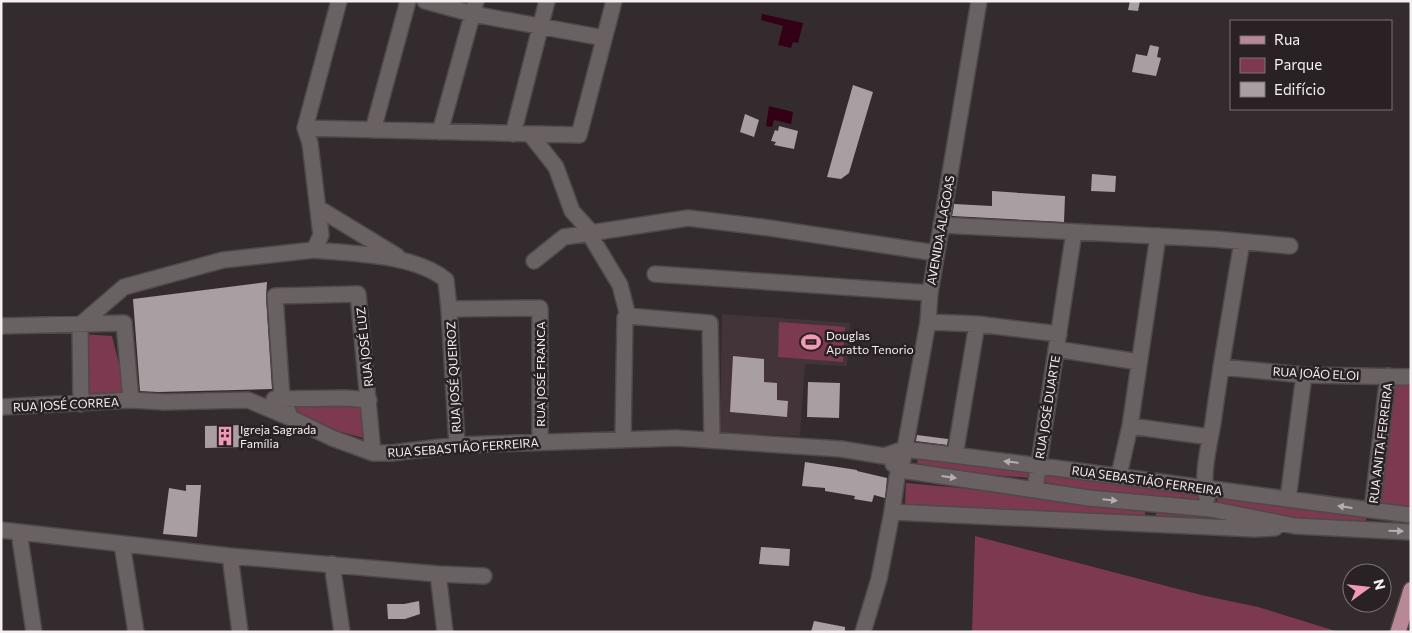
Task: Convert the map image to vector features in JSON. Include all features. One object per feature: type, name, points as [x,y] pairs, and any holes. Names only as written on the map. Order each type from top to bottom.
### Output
[{"type":"main road","points":[[1398,632],[1411,590]]},
{"type":"street","points":[[314,250],[321,234],[310,143],[305,128],[339,1]]},
{"type":"street","points":[[373,130],[408,1]]},
{"type":"street","points":[[425,1],[474,8],[541,28],[604,38]]},
{"type":"street","points":[[513,134],[547,1]]},
{"type":"street","points":[[305,128],[579,135],[614,1]]},
{"type":"street","name":"AVENIDA ALAGOAS","points":[[862,632],[879,579],[928,322],[936,253],[979,1]]},
{"type":"street","points":[[440,132],[474,8]]},
{"type":"street","points":[[530,134],[556,167],[572,211],[592,233],[593,240],[620,285],[627,316],[623,439]]},
{"type":"street","points":[[318,208],[403,260]]},
{"type":"street","points":[[534,261],[564,238],[688,218],[936,253]]},
{"type":"street","points":[[941,225],[1158,236],[1290,246]]},
{"type":"street","name":"RUA JOSÉ DUARTE","points":[[1035,489],[1074,232]]},
{"type":"street","points":[[1120,475],[1130,426],[1158,236]]},
{"type":"street","points":[[1210,510],[1204,489],[1210,437],[1242,242]]},
{"type":"street","points":[[81,404],[80,325],[124,287],[222,260],[314,250],[403,260]]},
{"type":"street","name":"RUA JOSÉ QUEIROZ","points":[[403,260],[437,272],[446,280],[457,445]]},
{"type":"street","points":[[655,274],[930,293]]},
{"type":"street","name":"RUA JOSÉ LUZ","points":[[282,398],[275,296],[358,294],[373,453]]},
{"type":"street","name":"RUA JOSÉ FRANCA","points":[[449,308],[540,308],[540,441]]},
{"type":"street","points":[[627,316],[710,323],[712,440]]},
{"type":"street","points":[[928,322],[977,324],[1058,341],[1139,362]]},
{"type":"street","points":[[1,326],[124,323],[131,400]]},
{"type":"street","points":[[955,455],[977,324]]},
{"type":"street","name":"RUA JOÃO ELOI","points":[[1221,367],[1304,374],[1411,377]]},
{"type":"street","points":[[1288,499],[1304,374]]},
{"type":"street","name":"RUA ANITA FERREIRA","points":[[1372,510],[1388,376]]},
{"type":"street","points":[[248,400],[282,398],[369,400]]},
{"type":"street","points":[[282,398],[291,418]]},
{"type":"street","name":"RUA SEBASTIÃO FERREIRA","points":[[131,400],[164,402],[248,400],[332,438],[373,453],[392,453],[457,445],[677,438],[841,450],[884,456],[901,464],[1035,489],[1089,498],[1210,510],[1295,526]]},
{"type":"street","name":"RUA JOSÉ CORREA","points":[[1,407],[131,400]]},
{"type":"street","points":[[1130,426],[1210,437]]},
{"type":"street","name":"RUA SEBASTIÃO FERREIRA","points":[[901,464],[955,455],[1120,475],[1204,489],[1411,516]]},
{"type":"street","points":[[1149,525],[1150,504]]},
{"type":"street","name":"RUA SEBASTIÃO FERREIRA","points":[[892,512],[1149,525],[1255,529],[1295,526],[1411,532]]},
{"type":"street","points":[[1,530],[230,556],[438,574],[484,576]]},
{"type":"street","points":[[19,532],[34,632]]},
{"type":"street","points":[[122,544],[136,632]]},
{"type":"street","points":[[230,556],[240,632]]},
{"type":"street","points":[[332,564],[342,632]]},
{"type":"street","points":[[438,574],[445,632]]},
{"type":"shaded area","points":[[762,14],[803,23],[798,43],[793,42],[791,48],[778,45],[783,26],[761,20]]},
{"type":"shaded area","points":[[769,106],[793,112],[791,124],[774,120],[772,127],[766,126]]},
{"type":"shaded area","points":[[722,314],[850,323],[847,366],[805,364],[800,436],[720,433]]},
{"type":"green space","name":"Douglas Apratto Tenorio","points":[[779,322],[845,327],[843,362],[778,357]]},
{"type":"green space","points":[[82,334],[112,336],[127,396],[85,397]]},
{"type":"green space","points":[[1393,382],[1411,382],[1411,512],[1378,509]]},
{"type":"green space","points":[[291,402],[363,403],[367,439],[338,431],[294,410]]},
{"type":"green space","points":[[917,457],[1031,467],[1031,478],[918,469]]},
{"type":"green space","points":[[1045,470],[1200,493],[1200,503],[1127,498],[1044,482]]},
{"type":"green space","points":[[906,483],[1004,492],[1145,509],[1145,516],[905,504]]},
{"type":"green space","points":[[1217,495],[1367,516],[1364,527],[1218,509]]},
{"type":"green space","points":[[1157,509],[1238,519],[1237,525],[1155,518]]},
{"type":"green space","points":[[975,536],[1201,595],[1258,607],[1339,632],[972,632]]},
{"type":"building","points":[[1130,1],[1140,1],[1138,11],[1128,10]]},
{"type":"building","points":[[1150,45],[1159,47],[1157,57],[1161,58],[1156,76],[1132,72],[1136,54],[1147,56]]},
{"type":"building","points":[[853,85],[873,92],[849,173],[841,179],[827,177]]},
{"type":"building","points":[[745,114],[759,120],[754,137],[740,132]]},
{"type":"building","points":[[779,126],[798,131],[794,149],[774,145],[776,142],[771,141],[775,130],[778,131]]},
{"type":"building","points":[[1092,174],[1116,176],[1115,192],[1091,191]]},
{"type":"building","points":[[992,191],[1065,196],[1064,222],[952,216],[954,204],[992,206]]},
{"type":"building","points":[[267,282],[266,297],[272,389],[140,391],[133,299]]},
{"type":"building","points":[[733,356],[764,359],[764,382],[777,383],[777,400],[788,401],[787,417],[730,412]]},
{"type":"building","points":[[808,382],[840,383],[839,418],[807,417]]},
{"type":"building","name":"Igreja Sagrada Família","points":[[245,425],[245,447],[205,448],[205,426]]},
{"type":"building","points":[[917,435],[948,439],[947,445],[916,441]]},
{"type":"building","points":[[805,462],[857,470],[887,478],[885,498],[874,495],[872,502],[854,499],[855,496],[825,491],[825,488],[802,486]]},
{"type":"building","points":[[186,485],[201,485],[197,537],[163,534],[169,488],[186,491]]},
{"type":"building","points":[[761,547],[790,549],[789,566],[759,564]]},
{"type":"building","points":[[419,601],[420,614],[405,619],[388,619],[387,604],[404,604]]},
{"type":"building","points":[[814,621],[845,627],[845,632],[811,632]]},
{"type":"place","name":"Douglas Apratto Tenorio","points":[[811,342]]},
{"type":"place","name":"Igreja Sagrada Família","points":[[225,436]]}]
